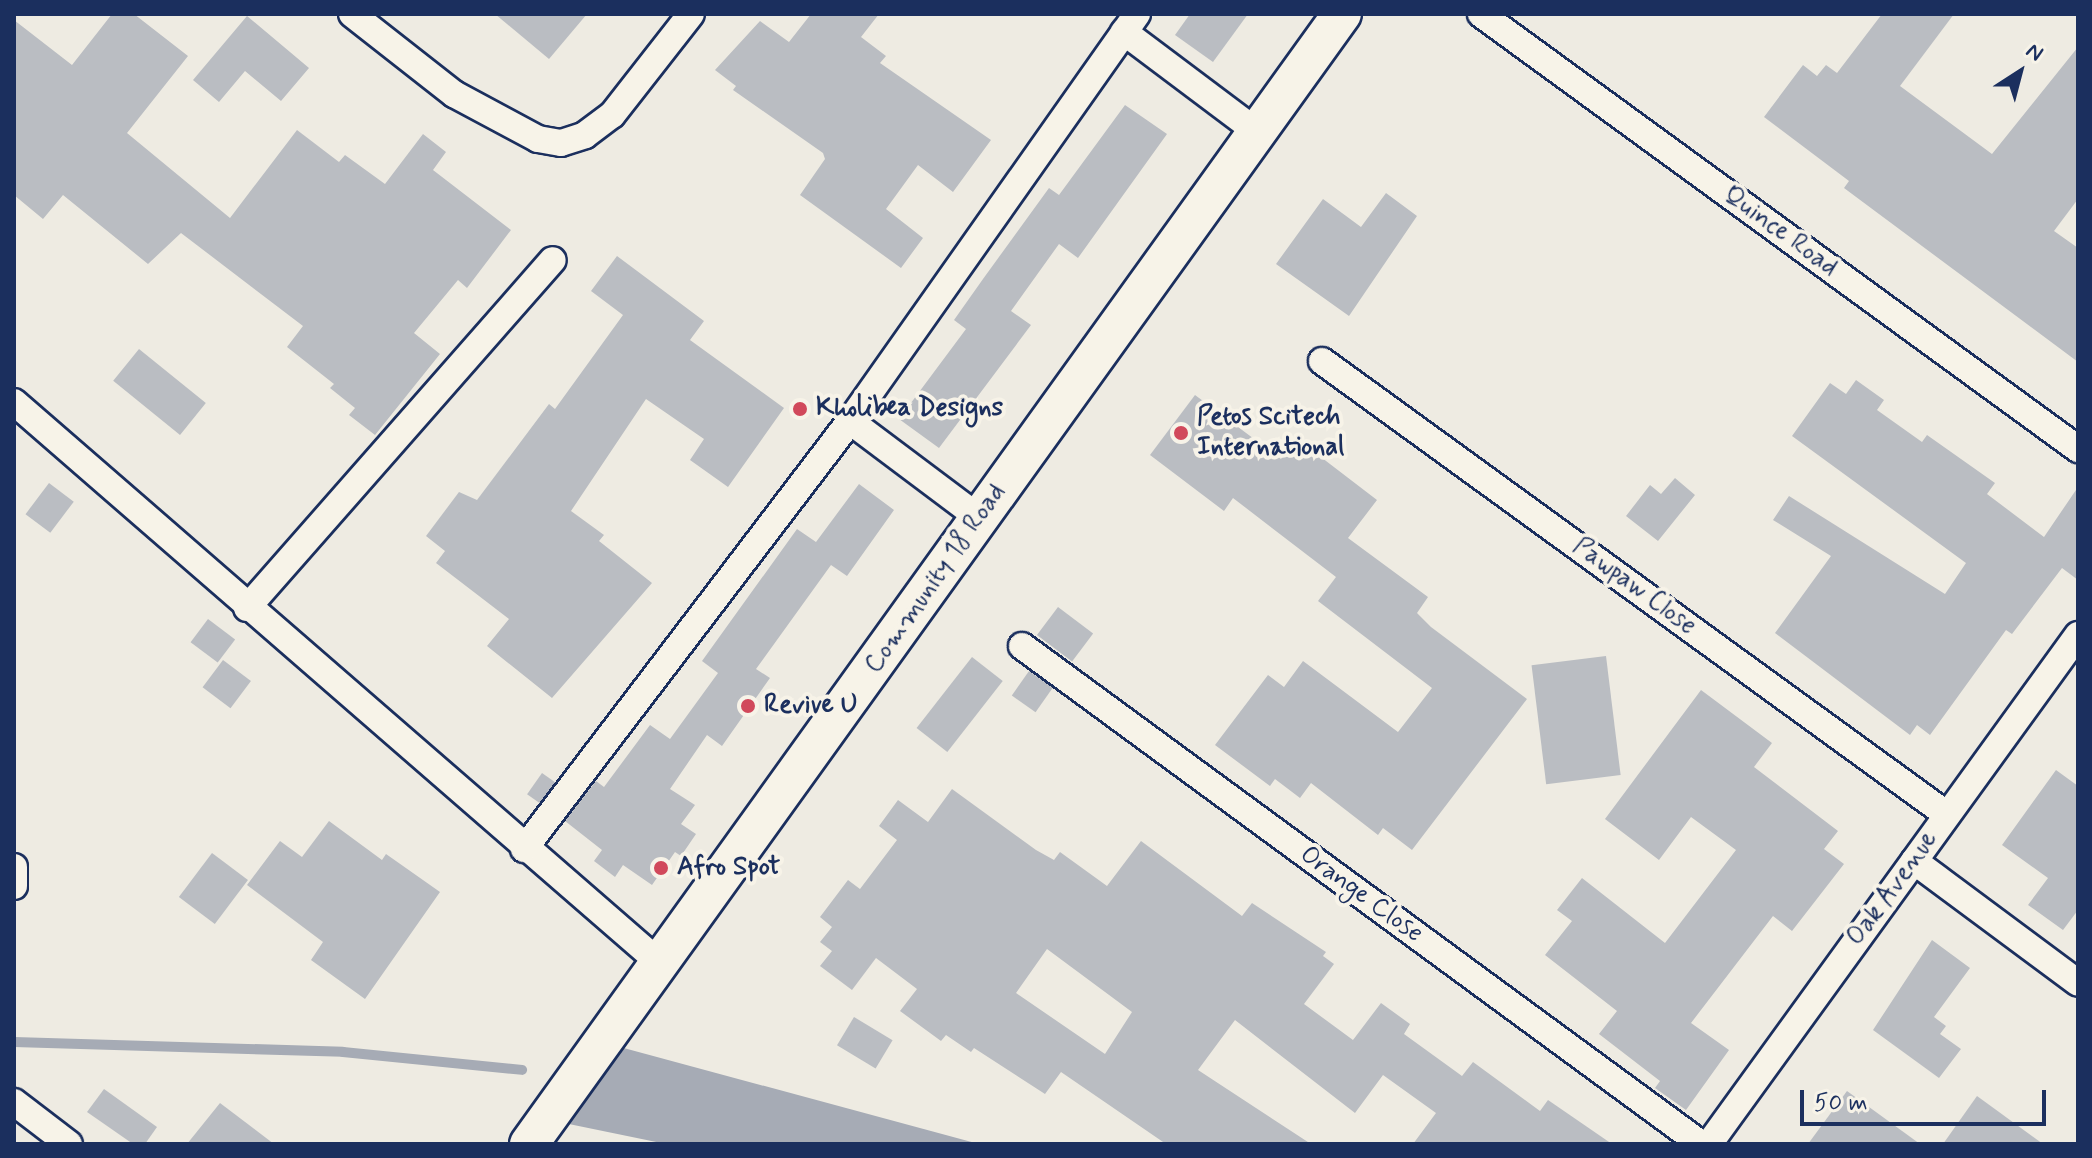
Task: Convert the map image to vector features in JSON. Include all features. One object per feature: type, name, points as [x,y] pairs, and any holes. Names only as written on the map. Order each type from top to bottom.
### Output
[{"type":"main road","name":"Community 18 Road","points":[[529,1144],[1342,14]]},
{"type":"street","points":[[352,14],[454,94],[538,139],[561,143],[585,135],[612,115],[691,14]]},
{"type":"street","name":"Quince Road","points":[[1481,14],[2078,449]]},
{"type":"street","points":[[524,849],[850,421],[1131,23],[1256,131]]},
{"type":"street","points":[[247,608],[553,260]]},
{"type":"street","name":"Pawpaw Close","points":[[1322,361],[1946,814]]},
{"type":"street","points":[[14,402],[524,849],[661,964]]},
{"type":"street","points":[[850,421],[979,518]]},
{"type":"street","name":"Oak Avenue","points":[[1709,1144],[2078,635]]},
{"type":"street","name":"Orange Close","points":[[1022,646],[1701,1144]]},
{"type":"street","points":[[1914,861],[2078,983]]},
{"type":"street","points":[[14,867],[14,886]]},
{"type":"street","points":[[14,1102],[69,1144]]},
{"type":"shaded area","points":[[620,1047],[979,1144],[666,1144],[564,1123]]},
{"type":"building","points":[[112,14],[134,14],[188,56],[127,133],[230,218],[297,130],[339,162],[345,155],[385,184],[423,134],[446,152],[433,170],[511,230],[467,288],[458,280],[414,333],[440,354],[375,435],[349,415],[355,408],[330,388],[334,384],[287,347],[303,326],[181,233],[148,264],[63,195],[43,219],[14,195],[14,20],[72,65]]},
{"type":"building","points":[[495,14],[587,14],[549,59]]},
{"type":"building","points":[[811,14],[879,14],[861,37],[886,56],[880,63],[991,140],[953,192],[918,165],[886,209],[923,238],[901,268],[800,195],[825,159],[823,153],[733,90],[736,86],[715,70],[760,21],[789,42]]},
{"type":"building","points":[[1190,14],[1248,14],[1213,62],[1175,35]]},
{"type":"building","points":[[1882,14],[1954,14],[1900,86],[1992,154],[2078,47],[2078,199],[2054,231],[2078,248],[2078,362],[1844,188],[1849,181],[1764,117],[1803,65],[1817,76],[1826,65],[1837,73]]},
{"type":"building","points":[[247,16],[309,68],[281,101],[245,71],[219,102],[193,80]]},
{"type":"building","points":[[1125,105],[1167,134],[1078,258],[1059,244],[1011,311],[1031,325],[939,448],[899,419],[966,329],[954,320],[983,279],[1049,188],[1059,195]]},
{"type":"building","points":[[1386,193],[1417,216],[1349,316],[1276,264],[1323,199],[1361,227]]},
{"type":"building","points":[[617,256],[704,321],[690,340],[784,408],[728,487],[690,460],[704,439],[646,399],[571,511],[604,535],[599,541],[652,583],[552,698],[487,646],[509,619],[436,563],[445,551],[426,536],[459,492],[477,500],[549,404],[555,409],[623,315],[591,291]]},
{"type":"building","points":[[139,349],[206,403],[180,435],[113,381]]},
{"type":"building","points":[[1856,380],[1884,400],[1877,410],[1922,442],[1927,435],[1995,483],[1987,494],[2044,537],[2078,487],[2078,580],[2062,568],[2012,634],[2006,630],[1930,735],[1917,725],[1910,735],[1775,633],[1831,556],[1773,520],[1789,496],[1945,594],[1966,563],[1792,436],[1830,383],[1846,394]]},
{"type":"building","points":[[1195,395],[1281,459],[1296,438],[1377,500],[1348,538],[1428,597],[1417,613],[1431,627],[1527,699],[1412,850],[1383,828],[1378,835],[1311,783],[1300,798],[1275,779],[1270,786],[1215,745],[1268,675],[1284,687],[1303,661],[1398,732],[1432,688],[1318,601],[1336,577],[1233,498],[1224,511],[1150,455]]},
{"type":"building","points":[[1675,478],[1695,495],[1658,541],[1626,516],[1650,485],[1661,494]]},
{"type":"building","points":[[49,483],[74,502],[50,533],[26,514]]},
{"type":"building","points":[[859,484],[894,510],[847,576],[831,565],[756,669],[770,678],[722,746],[707,735],[670,789],[695,805],[681,824],[696,834],[681,856],[675,852],[652,885],[623,865],[615,877],[594,861],[602,850],[565,821],[596,781],[604,787],[650,725],[670,739],[718,673],[702,661],[797,529],[816,542]]},
{"type":"building","points":[[1058,607],[1093,633],[1072,661],[1037,635]]},
{"type":"building","points":[[208,619],[235,639],[218,663],[191,642]]},
{"type":"building","points":[[1606,656],[1621,775],[1546,784],[1532,665]]},
{"type":"building","points":[[972,657],[1003,681],[947,752],[917,728]]},
{"type":"building","points":[[223,660],[251,681],[230,708],[203,687]]},
{"type":"building","points":[[1029,671],[1053,688],[1036,712],[1012,696]]},
{"type":"building","points":[[1701,690],[1772,743],[1754,767],[1838,831],[1824,849],[1844,864],[1792,931],[1773,916],[1691,1023],[1729,1050],[1686,1110],[1655,1088],[1660,1081],[1599,1034],[1617,1011],[1545,955],[1572,921],[1557,910],[1582,878],[1665,943],[1736,850],[1691,817],[1659,860],[1605,819]]},
{"type":"building","points":[[2056,770],[2078,786],[2078,910],[2063,930],[2028,905],[2048,878],[2002,845]]},
{"type":"building","points":[[542,773],[555,782],[540,803],[527,794]]},
{"type":"building","points":[[952,789],[1036,850],[1054,860],[1060,852],[1107,886],[1141,841],[1242,916],[1252,903],[1326,952],[1323,956],[1334,964],[1304,1004],[1353,1040],[1381,1003],[1410,1024],[1404,1034],[1462,1076],[1473,1062],[1540,1111],[1548,1100],[1612,1144],[1413,1144],[1436,1113],[1383,1075],[1355,1113],[1235,1020],[1198,1070],[1311,1144],[1166,1144],[1061,1072],[1045,1094],[974,1048],[971,1052],[946,1035],[941,1041],[900,1011],[917,989],[876,958],[852,990],[820,966],[832,951],[820,942],[832,927],[820,917],[848,880],[860,889],[897,840],[879,826],[898,800],[928,822]],"holes":[[[1047,949],[1132,1012],[1105,1054],[1016,993]]]},
{"type":"building","points":[[329,821],[382,860],[386,854],[440,892],[365,999],[311,960],[323,942],[247,885],[280,841],[302,857]]},
{"type":"building","points":[[212,853],[248,880],[215,924],[179,897]]},
{"type":"building","points":[[1932,940],[1970,968],[1934,1017],[1946,1026],[1940,1034],[1961,1049],[1939,1078],[1873,1030]]},
{"type":"building","points":[[854,1017],[893,1040],[876,1068],[837,1045]]},
{"type":"building","points":[[104,1089],[157,1127],[145,1144],[133,1144],[87,1112]]},
{"type":"building","points":[[1847,1091],[1920,1144],[1808,1144]]},
{"type":"building","points":[[1977,1096],[2043,1144],[1943,1144]]},
{"type":"building","points":[[220,1103],[274,1144],[187,1144]]},
{"type":"waterway","points":[[14,1042],[343,1052],[522,1070]]},
{"type":"place","name":"Kholibea Designs","points":[[800,409]]},
{"type":"place","name":"Petos Scitech International","points":[[1181,433]]},
{"type":"place","name":"Revive U","points":[[748,706]]},
{"type":"place","name":"Afro Spot","points":[[661,868]]}]
